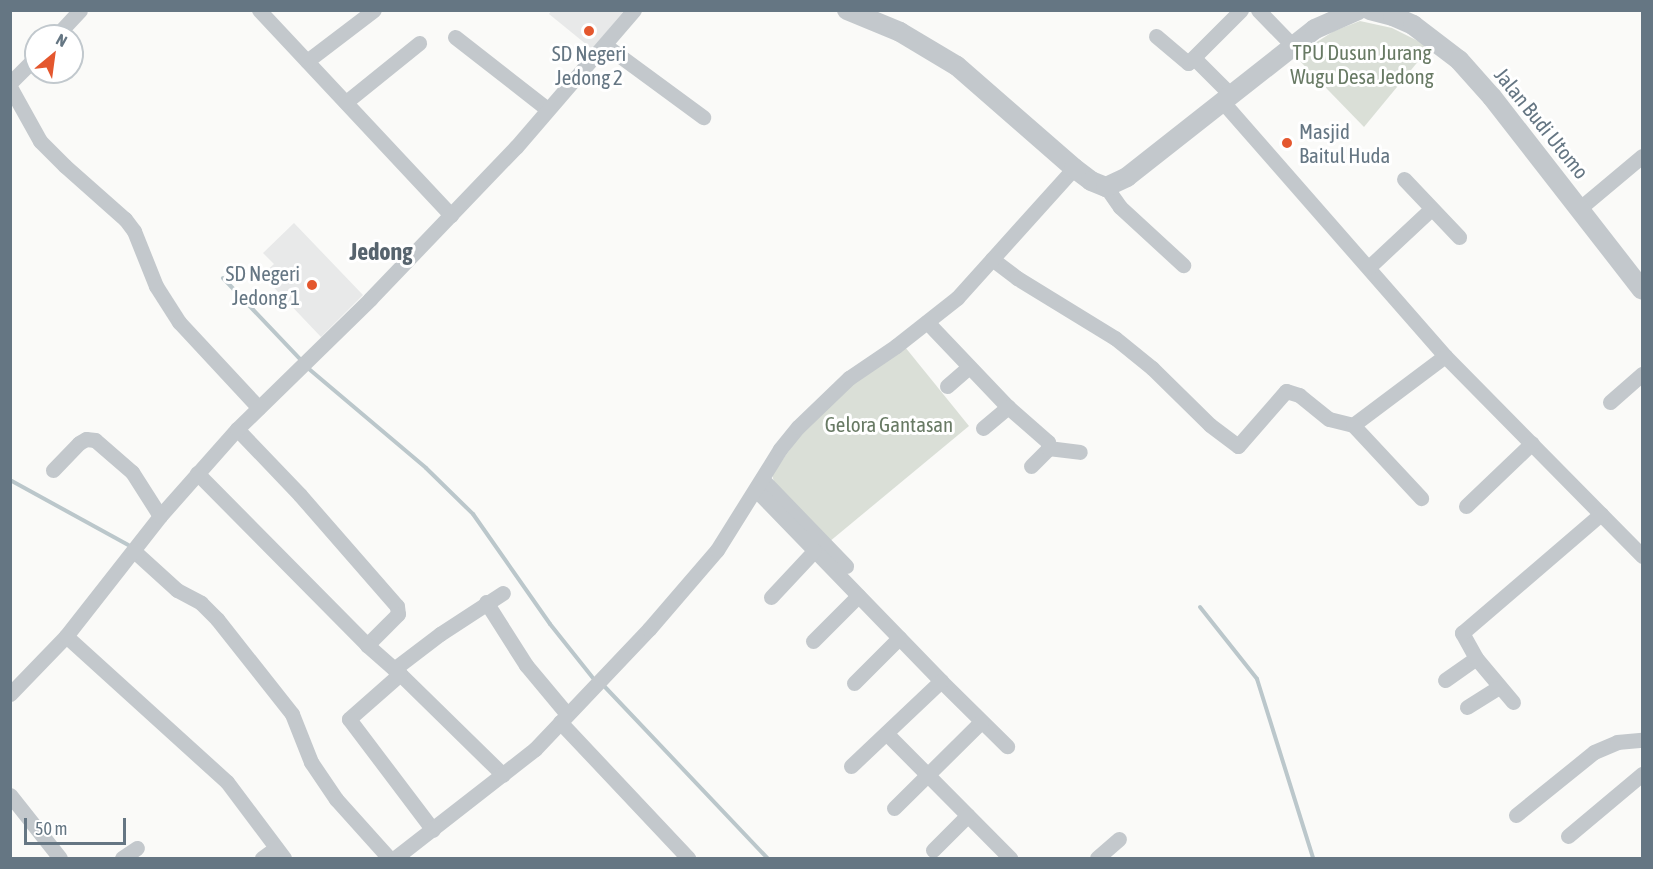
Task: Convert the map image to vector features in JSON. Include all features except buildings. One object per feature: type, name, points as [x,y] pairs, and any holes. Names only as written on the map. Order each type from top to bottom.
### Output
[{"type":"street","points":[[67,24],[80,10]]},
{"type":"street","points":[[260,10],[451,215]]},
{"type":"street","points":[[308,61],[374,10]]},
{"type":"street","points":[[10,694],[66,636],[160,516],[237,429],[516,147],[634,10]]},
{"type":"street","points":[[847,10],[900,32],[957,66],[1091,182],[1106,187],[1120,207],[1183,265]]},
{"type":"street","points":[[1156,36],[1188,63],[1241,10]]},
{"type":"street","points":[[1258,10],[1292,45]]},
{"type":"street","points":[[1106,187],[1127,177],[1292,45],[1330,21],[1358,10]]},
{"type":"street","name":"Jalan Budi Utomo","points":[[1378,11],[1429,34],[1459,60],[1492,97],[1642,290]]},
{"type":"street","points":[[455,37],[547,109]]},
{"type":"street","points":[[346,102],[419,43]]},
{"type":"street","points":[[604,45],[704,117]]},
{"type":"street","points":[[1194,58],[1445,356],[1642,556]]},
{"type":"street","points":[[24,70],[10,85],[40,141],[125,219],[134,231],[156,285],[172,312],[221,369],[259,408]]},
{"type":"street","points":[[1580,208],[1642,156]]},
{"type":"street","points":[[395,858],[535,749],[685,589],[717,550],[780,449],[849,378],[957,298],[1074,168]]},
{"type":"street","points":[[1404,179],[1459,237]]},
{"type":"street","points":[[1369,267],[1431,208]]},
{"type":"street","points":[[992,259],[1017,278],[1115,338],[1152,368],[1210,425],[1235,444],[1243,444],[1284,394],[1289,391],[1329,419],[1353,425],[1421,498]]},
{"type":"street","points":[[927,322],[1008,407],[1046,440],[1048,448]]},
{"type":"street","points":[[1353,425],[1445,356]]},
{"type":"street","points":[[947,386],[969,367]]},
{"type":"street","points":[[1610,402],[1642,374]]},
{"type":"street","points":[[983,428],[1008,407]]},
{"type":"street","points":[[237,429],[300,495],[396,606],[398,614],[366,645]]},
{"type":"street","points":[[53,470],[78,443],[86,439],[95,440],[132,472],[160,516]]},
{"type":"street","points":[[1466,506],[1532,442]]},
{"type":"street","points":[[1048,448],[1080,452]]},
{"type":"street","points":[[1031,466],[1048,448]]},
{"type":"street","points":[[197,474],[366,645],[397,671],[502,775]]},
{"type":"street","points":[[759,485],[814,551],[940,681],[1007,746]]},
{"type":"street","points":[[759,485],[846,566]]},
{"type":"street","points":[[1513,702],[1498,688],[1476,658],[1466,643],[1463,630],[1601,514]]},
{"type":"street","points":[[134,551],[177,590],[201,603],[217,619],[292,714],[311,762],[336,799],[389,858]]},
{"type":"street","points":[[771,597],[814,551]]},
{"type":"street","points":[[433,830],[349,719],[397,671],[486,602],[503,593]]},
{"type":"street","points":[[813,641],[858,596]]},
{"type":"street","points":[[486,602],[564,718],[688,858]]},
{"type":"street","points":[[66,636],[227,782],[280,853],[262,858]]},
{"type":"street","points":[[854,684],[899,638]]},
{"type":"street","points":[[1446,680],[1476,658]]},
{"type":"street","points":[[851,766],[940,681]]},
{"type":"street","points":[[1467,707],[1498,688]]},
{"type":"street","points":[[894,808],[981,722]]},
{"type":"street","points":[[887,734],[1010,858]]},
{"type":"street","points":[[1516,815],[1594,752],[1617,742],[1642,740]]},
{"type":"street","points":[[1568,836],[1642,774]]},
{"type":"street","points":[[10,795],[60,858]]},
{"type":"street","points":[[933,850],[968,815]]},
{"type":"street","points":[[1097,858],[1119,839]]},
{"type":"street","points":[[122,858],[137,848]]},
{"type":"shaded area","name":"SD Negeri Jedong 2","points":[[552,10],[624,11],[592,49],[549,14]]},
{"type":"shaded area","name":"SD Negeri Jedong 1","points":[[294,223],[363,295],[321,337],[262,275],[274,264],[263,253]]},
{"type":"green space","name":"TPU Dusun Jurang Wugu Desa Jedong","points":[[1360,21],[1392,28],[1430,47],[1364,127],[1295,56],[1334,31]]},
{"type":"green space","name":"Gelora Gantasan","points":[[905,347],[969,426],[829,542],[775,485],[772,475],[806,426],[849,387]]},
{"type":"waterway","points":[[223,278],[300,359]]},
{"type":"waterway","points":[[309,369],[426,468],[473,514],[550,624],[593,678]]},
{"type":"waterway","points":[[10,480],[128,545]]},
{"type":"waterway","points":[[1200,607],[1257,679],[1313,858]]},
{"type":"waterway","points":[[605,687],[767,858]]},
{"type":"place","name":"SD Negeri Jedong 2","points":[[589,31]]},
{"type":"place","name":"Masjid Baitul Huda","points":[[1287,143]]},
{"type":"place","name":"SD Negeri Jedong 1","points":[[312,285]]},
{"type":"district","name":"Jedong","points":[[381,252]]}]
